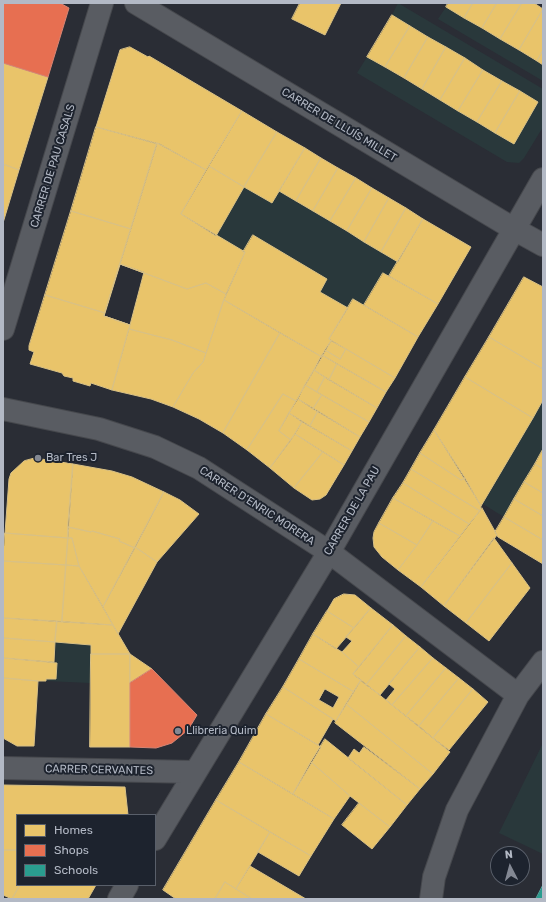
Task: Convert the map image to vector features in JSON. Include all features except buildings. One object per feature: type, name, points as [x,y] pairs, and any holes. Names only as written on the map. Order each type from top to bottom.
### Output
[{"type":"street","name":"CARRER DE PAU CASALS","points":[[3,329],[102,3]]},
{"type":"street","name":"CARRER DE LLUÍS MILLET","points":[[136,3],[543,245]]},
{"type":"street","name":"CARRER DE LA PAU","points":[[156,837],[329,552],[543,179]]},
{"type":"street","name":"CARRER D'ENRIC MORERA","points":[[3,409],[99,429],[155,447],[199,468],[329,552],[518,695]]},
{"type":"street","points":[[431,899],[434,877],[457,810],[518,695],[543,662]]},
{"type":"street","name":"CARRER CERVANTES","points":[[3,768],[195,772]]},
{"type":"street","points":[[119,899],[126,886]]},
{"type":"shaded area","points":[[398,3],[543,89],[543,127],[524,158],[519,163],[507,162],[357,73],[367,57],[514,144],[538,102],[392,15]]},
{"type":"shaded area","points":[[446,7],[543,65],[543,81],[438,19]]},
{"type":"shaded area","points":[[244,187],[272,203],[279,191],[398,262],[389,276],[383,273],[364,305],[353,299],[348,308],[320,292],[327,279],[253,235],[243,252],[216,236]]},
{"type":"shaded area","points":[[543,400],[543,449],[504,517],[483,504]]},
{"type":"shaded area","points":[[55,642],[91,645],[90,683],[46,681],[46,679],[56,679]]},
{"type":"shaded area","points":[[543,743],[543,854],[530,848],[530,846],[526,846],[499,833]]},
{"type":"place","name":"Bar Tres J","points":[[38,458]]},
{"type":"place","name":"Llibreria Quim","points":[[178,731]]}]
